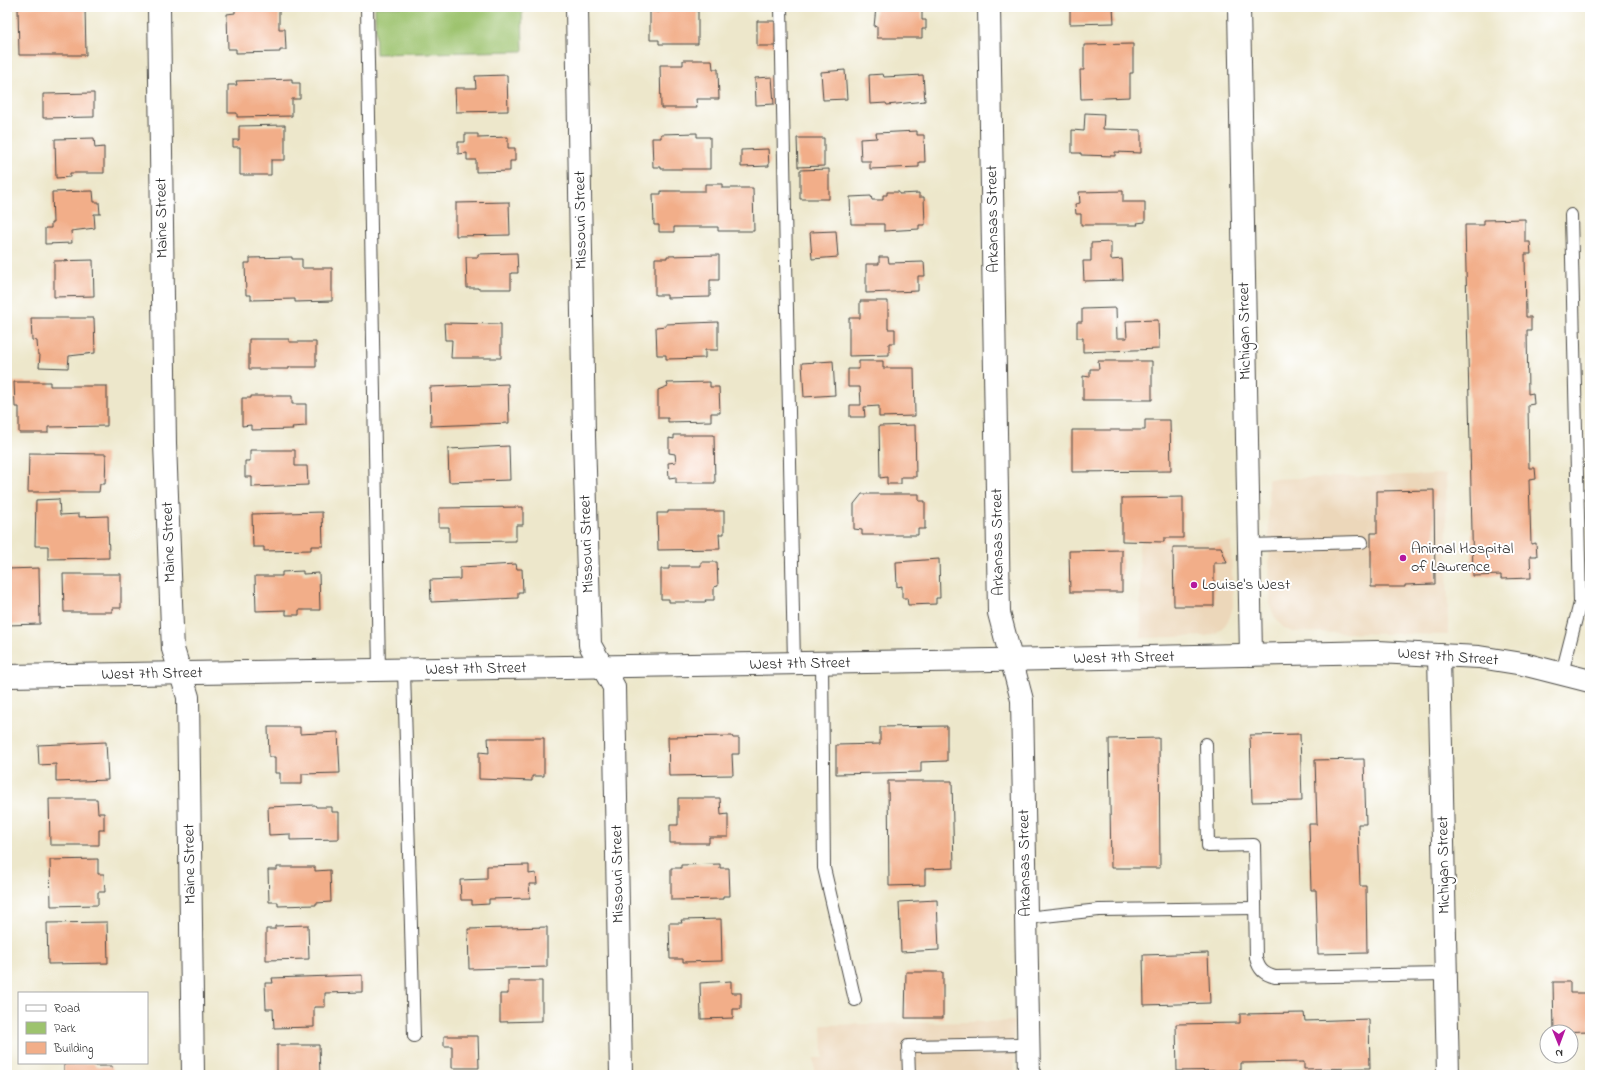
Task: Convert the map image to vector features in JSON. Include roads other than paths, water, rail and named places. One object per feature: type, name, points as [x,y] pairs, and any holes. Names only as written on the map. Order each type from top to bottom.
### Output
[{"type":"street","name":"Maine Street","points":[[159,7],[165,442],[173,649],[188,697],[193,1075]]},
{"type":"street","name":"Missouri Street","points":[[577,7],[584,428],[590,645],[614,687],[622,1075]]},
{"type":"street","name":"Arkansas Street","points":[[989,7],[999,613],[1022,700],[1029,1075]]},
{"type":"street","name":"Michigan Street","points":[[1240,7],[1251,655]]},
{"type":"street","name":"West 7th Street","points":[[7,676],[794,664],[1377,652],[1479,657],[1523,664],[1590,681]]},
{"type":"street","name":"Michigan Street","points":[[1439,655],[1448,1075]]},
{"type":"lane","points":[[367,7],[379,670]]},
{"type":"lane","points":[[781,7],[794,664]]},
{"type":"lane","points":[[1562,673],[1580,603],[1571,215]]},
{"type":"lane","points":[[1249,545],[1362,542]]},
{"type":"lane","points":[[822,663],[824,868],[855,1000]]},
{"type":"lane","points":[[404,670],[414,1036]]},
{"type":"lane","points":[[1206,744],[1208,846],[1254,845],[1256,958],[1259,967],[1265,974],[1275,977],[1446,974]]},
{"type":"lane","points":[[1026,918],[1099,910],[1255,908]]},
{"type":"lane","points":[[909,1075],[908,1046],[1029,1044]]},
{"type":"place","name":"Animal Hospital of Lawrence","points":[[1403,558]]},
{"type":"place","name":"Louise's West","points":[[1194,585]]}]
